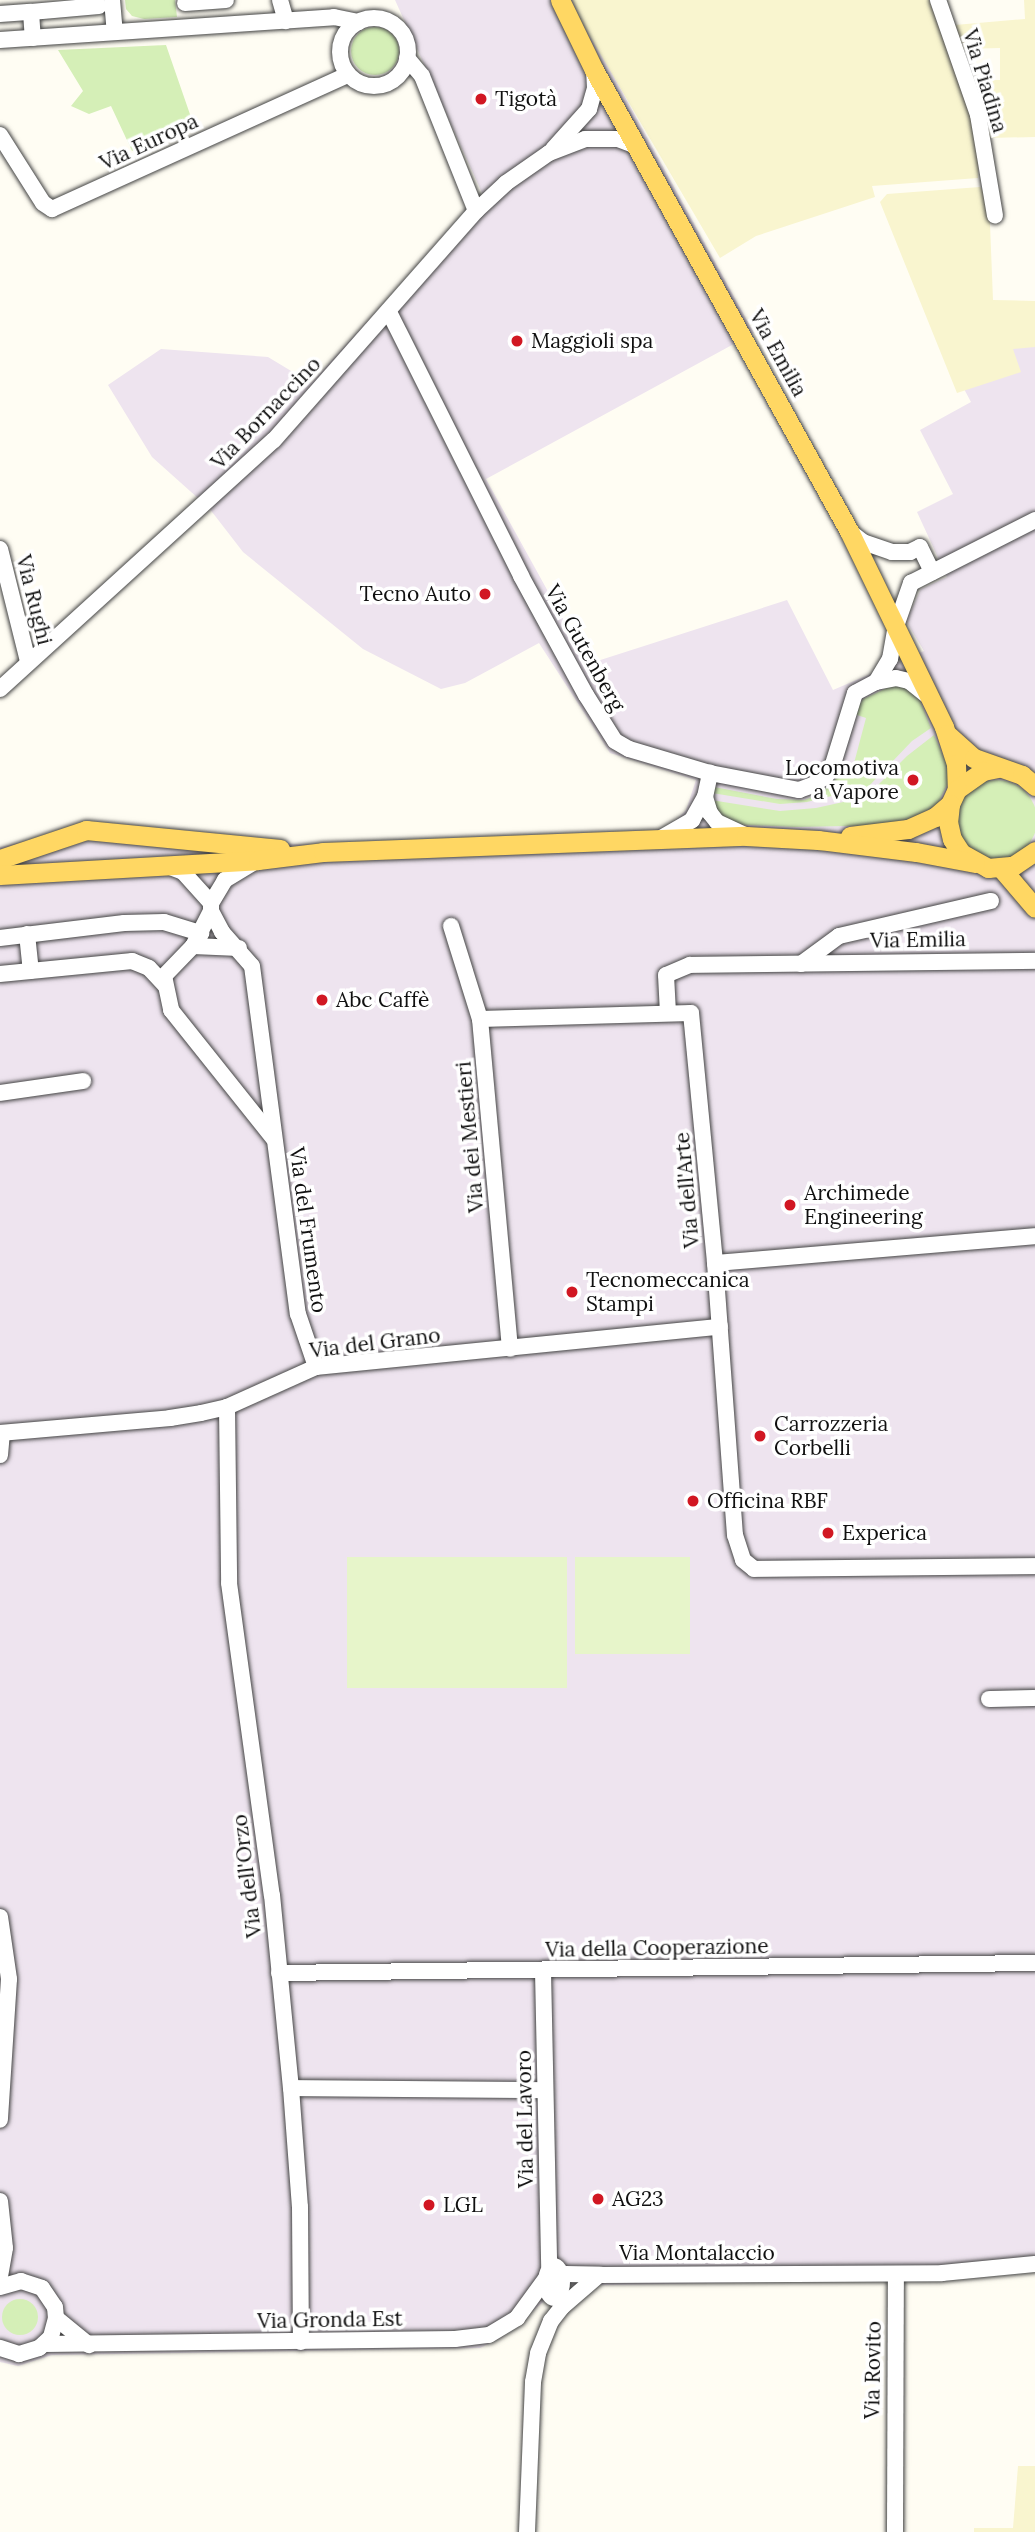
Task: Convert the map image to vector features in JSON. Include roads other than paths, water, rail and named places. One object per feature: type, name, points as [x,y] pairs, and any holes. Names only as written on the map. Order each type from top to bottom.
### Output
[{"type":"main road","name":"Via Emilia","points":[[561,0],[594,69],[849,531],[896,626],[946,733],[956,764],[948,822],[952,839],[961,853],[975,863]]},
{"type":"main road","name":"Via Emilia","points":[[946,733],[974,758],[1022,775],[1035,786]]},
{"type":"main road","points":[[818,840],[908,829],[935,817],[976,774],[998,768]]},
{"type":"main road","points":[[0,859],[86,830],[323,852]]},
{"type":"main road","points":[[0,875],[258,860],[323,852],[746,836],[818,840],[916,852],[1001,868],[1013,866],[1035,852]]},
{"type":"main road","points":[[1001,868],[1035,908]]},
{"type":"street","points":[[185,3],[226,0]]},
{"type":"street","points":[[280,0],[286,21]]},
{"type":"street","name":"Via Piadina","points":[[938,0],[978,115],[995,216]]},
{"type":"street","points":[[0,14],[106,3],[115,32]]},
{"type":"street","points":[[31,12],[33,38]]},
{"type":"street","points":[[0,40],[334,17],[358,22],[376,18],[397,27],[407,46],[407,58],[400,75],[383,85],[372,87],[356,82],[347,75],[339,54],[341,42],[358,22]]},
{"type":"street","points":[[407,58],[422,76],[476,211]]},
{"type":"street","name":"Via Bornaccino","points":[[0,689],[274,440],[476,211],[506,183],[549,153],[589,109],[595,88],[594,69]]},
{"type":"street","name":"Via Europa","points":[[0,135],[43,204],[52,209],[347,75]]},
{"type":"street","name":"Via Bornaccino","points":[[549,153],[585,139],[598,138],[618,139],[639,147]]},
{"type":"street","name":"Via Gutenberg","points":[[389,312],[522,576],[605,730],[615,741],[629,749],[710,773],[799,790],[813,785],[826,776],[833,764],[855,693],[876,682],[890,659],[896,626],[911,583],[1035,520]]},
{"type":"street","points":[[849,531],[863,542],[892,552],[910,552],[919,547],[932,572]]},
{"type":"street","name":"Via Rughi","points":[[0,549],[28,661]]},
{"type":"street","points":[[876,682],[896,678],[909,681],[929,698]]},
{"type":"street","points":[[659,838],[680,830],[692,820],[705,797],[710,773]]},
{"type":"street","points":[[705,797],[710,813],[717,822],[746,836]]},
{"type":"street","points":[[165,985],[164,976],[197,939],[225,880],[258,860]]},
{"type":"street","name":"Via del Frumento","points":[[165,865],[183,872],[211,907],[222,932],[239,948],[252,966],[298,1314],[316,1367]]},
{"type":"street","name":"Via Emilia","points":[[801,964],[839,936],[991,901]]},
{"type":"street","points":[[0,938],[124,923],[164,922],[197,939],[239,948]]},
{"type":"street","name":"Via dei Mestieri","points":[[451,926],[480,1019],[510,1349]]},
{"type":"street","points":[[27,934],[31,971]]},
{"type":"street","points":[[0,974],[132,961],[149,968],[165,985]]},
{"type":"street","name":"Via Emilia","points":[[667,1013],[666,975],[690,965],[1035,961]]},
{"type":"street","name":"Via del Frumento","points":[[165,985],[171,1010],[273,1138]]},
{"type":"street","name":"Via dell'Arte","points":[[480,1019],[691,1013],[715,1263],[735,1535],[743,1560],[754,1569],[1035,1566]]},
{"type":"street","points":[[0,1093],[83,1082]]},
{"type":"street","points":[[715,1263],[1035,1236]]},
{"type":"street","name":"Via del Grano","points":[[1,1433],[170,1418],[227,1407],[316,1367],[720,1327]]},
{"type":"street","name":"Via dell'Orzo","points":[[227,1407],[229,1583],[279,1973],[290,2088],[300,2207],[301,2342]]},
{"type":"street","points":[[0,1455],[1,1433]]},
{"type":"street","points":[[989,1699],[1035,1698]]},
{"type":"street","points":[[0,1917],[9,1979],[0,2120]]},
{"type":"street","name":"Via della Cooperazione","points":[[279,1973],[1035,1963]]},
{"type":"street","name":"Via del Lavoro","points":[[543,1970],[552,2273]]},
{"type":"street","points":[[290,2088],[545,2090]]},
{"type":"street","points":[[0,2201],[5,2248],[0,2275]]},
{"type":"street","points":[[5,2248],[20,2281]]},
{"type":"street","name":"Via Montalaccio","points":[[527,2532],[533,2382],[538,2353],[556,2314],[599,2275],[896,2274],[1035,2264]]},
{"type":"street","points":[[552,2273],[599,2275]]},
{"type":"street","name":"Via Gronda Est","points":[[0,2348],[19,2354],[33,2351],[44,2344],[455,2339],[489,2335],[517,2318],[552,2273]]},
{"type":"street","name":"Via Rovito","points":[[895,2532],[893,2466],[896,2274]]},
{"type":"street","points":[[0,2287],[20,2281],[42,2288],[55,2307],[56,2318],[51,2337],[44,2344]]},
{"type":"street","points":[[56,2318],[89,2345]]},
{"type":"place","name":"Tigotà","points":[[481,99]]},
{"type":"place","name":"Maggioli spa","points":[[517,341]]},
{"type":"place","name":"Tecno Auto","points":[[485,594]]},
{"type":"place","name":"Locomotiva a Vapore","points":[[913,780]]},
{"type":"place","name":"Abc Caffè","points":[[322,1000]]},
{"type":"place","name":"Archimede Engineering","points":[[790,1205]]},
{"type":"place","name":"Tecnomeccanica Stampi","points":[[572,1292]]},
{"type":"place","name":"Carrozzeria Corbelli","points":[[760,1436]]},
{"type":"place","name":"Officina RBF","points":[[693,1501]]},
{"type":"place","name":"Experica","points":[[828,1533]]},
{"type":"place","name":"AG23","points":[[598,2199]]},
{"type":"place","name":"LGL","points":[[429,2205]]}]
